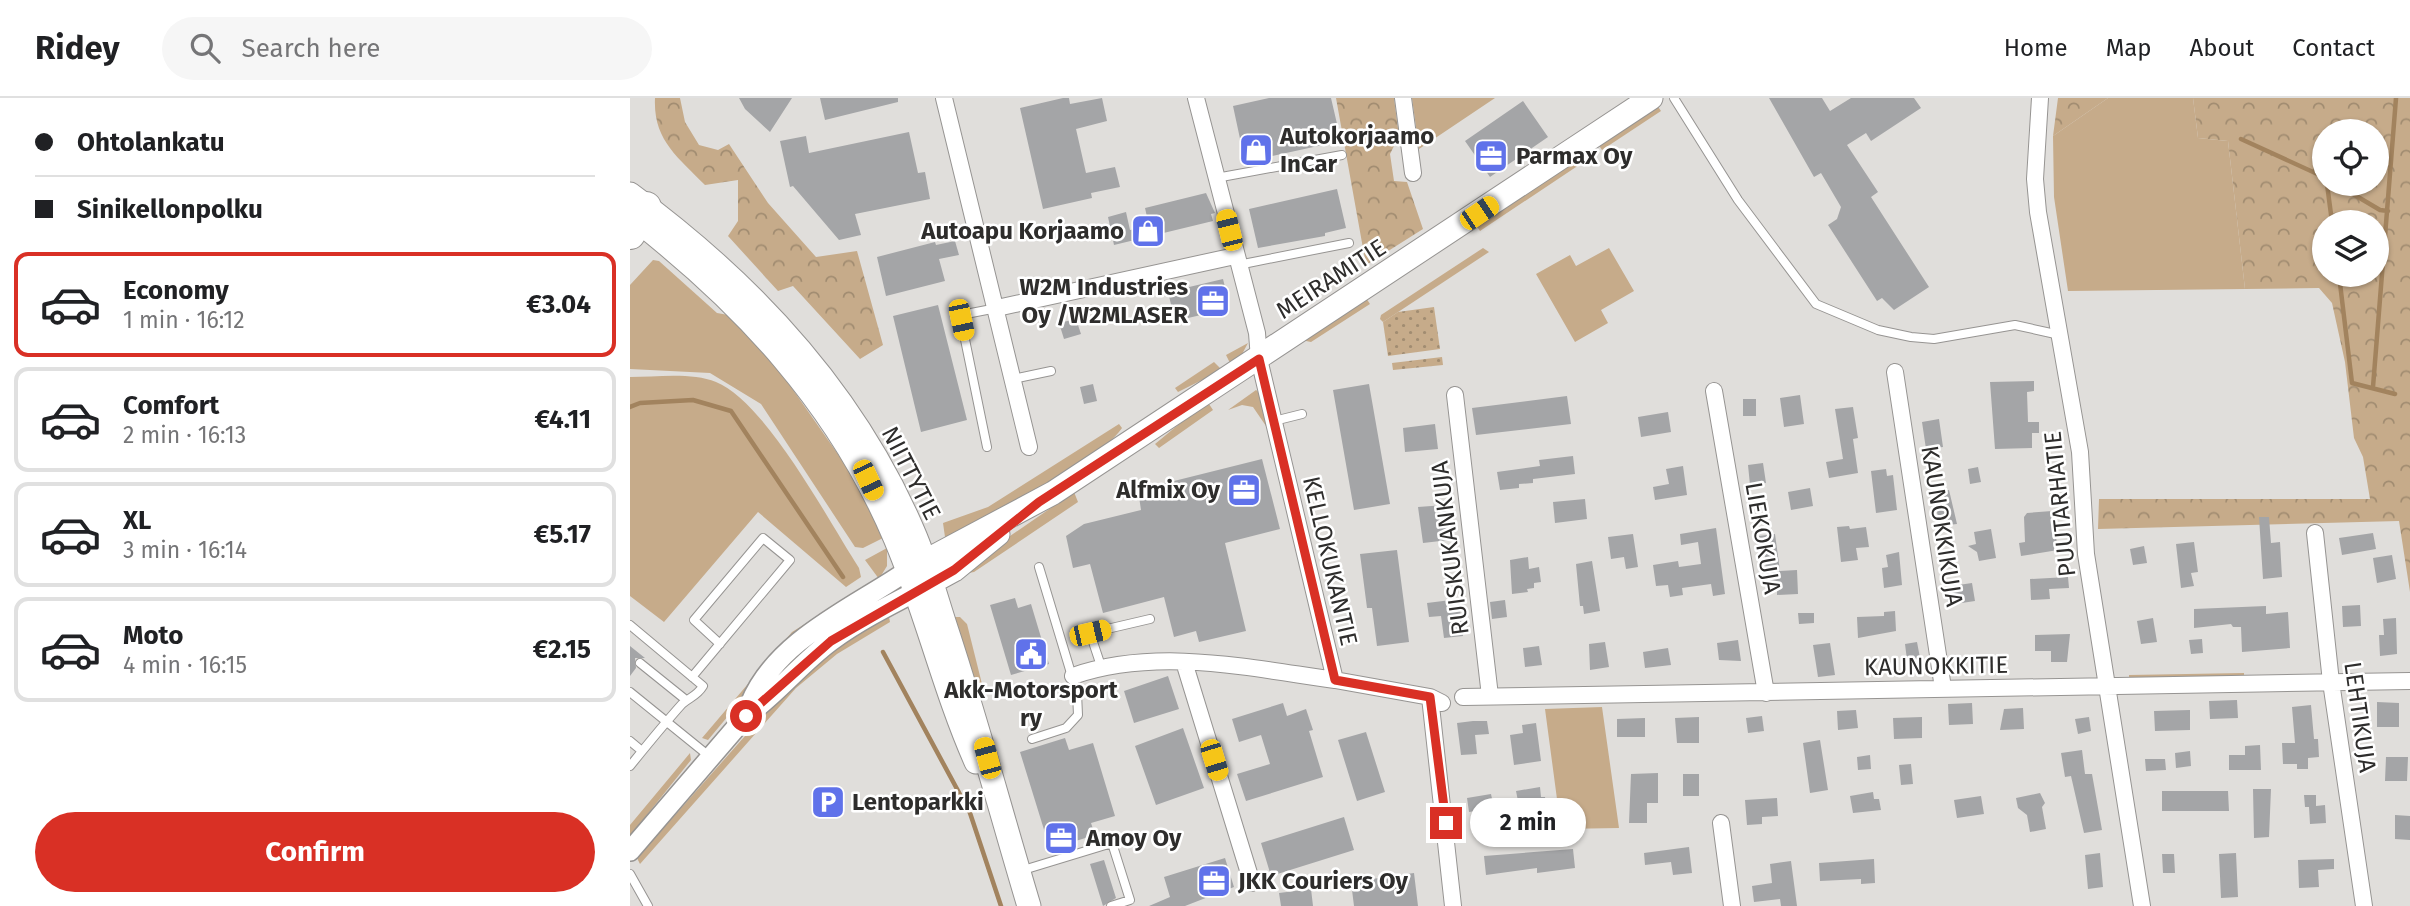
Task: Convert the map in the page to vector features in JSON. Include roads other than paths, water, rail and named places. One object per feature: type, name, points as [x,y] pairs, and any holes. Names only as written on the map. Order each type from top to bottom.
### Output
[{"type":"main road","name":"MEIRAMITIE","points":[[919,577],[954,570],[1039,502],[1651,98]]},
{"type":"main road","name":"NIITTYTIE","points":[[635,214],[731,300],[817,396],[868,480],[919,577],[962,731],[1009,837],[1029,906]]},
{"type":"street","points":[[944,98],[997,308],[1028,447]]},
{"type":"street","name":"KELLOKUKANTIE","points":[[1073,676],[1101,666],[1129,662],[1184,662],[1335,680],[1259,359],[1256,332],[1196,98]]},
{"type":"street","points":[[1403,98],[1413,173]]},
{"type":"street","name":"PUUTARHATIE","points":[[2040,98],[2035,179],[2080,452],[2086,554],[2142,906]]},
{"type":"street","points":[[997,308],[1237,261]]},
{"type":"street","name":"KAUNOKKIKUJA","points":[[1895,372],[1943,688]]},
{"type":"street","name":"LIEKOKUJA","points":[[1714,391],[1766,693]]},
{"type":"street","name":"RUISKUKANKUJA","points":[[1455,395],[1490,696]]},
{"type":"street","name":"LEHTIKUJA","points":[[2315,533],[2331,682],[2364,906]]},
{"type":"street","points":[[630,852],[746,716],[831,641],[919,577]]},
{"type":"street","points":[[1184,662],[1252,883]]},
{"type":"street","points":[[1335,680],[1436,700],[1453,906]]},
{"type":"street","name":"KAUNOKKITIE","points":[[1463,697],[2410,681]]},
{"type":"street","points":[[1721,823],[1732,906]]},
{"type":"lane","points":[[1674,98],[1738,200],[1816,304],[1878,330],[1911,337],[1934,339],[2015,325],[2060,335]]},
{"type":"lane","points":[[1216,178],[1342,155]]},
{"type":"lane","points":[[1237,261],[1349,243]]},
{"type":"lane","points":[[988,447],[961,320],[966,314],[997,308]]},
{"type":"lane","points":[[1013,379],[1051,371]]},
{"type":"lane","points":[[1274,421],[1302,414]]},
{"type":"lane","points":[[692,677],[720,644],[790,560],[763,538],[694,620],[720,644]]},
{"type":"lane","points":[[1032,739],[1075,722],[1078,715],[1073,676],[1039,566]]},
{"type":"lane","points":[[1101,666],[1090,633],[1150,619]]},
{"type":"lane","points":[[630,625],[703,686],[696,697],[686,700],[630,766]]},
{"type":"lane","points":[[640,663],[686,700]]},
{"type":"lane","points":[[630,692],[712,757]]},
{"type":"lane","points":[[630,741],[642,751]]},
{"type":"lane","points":[[1019,872],[1112,843],[1130,900],[1111,906]]},
{"type":"lane","points":[[630,874],[649,906]]},
{"type":"waterway","points":[[2373,387],[2396,98]]},
{"type":"waterway","points":[[2241,139],[2312,172]]},
{"type":"waterway","points":[[2329,196],[2330,210]]},
{"type":"waterway","points":[[2356,196],[2380,210]]},
{"type":"waterway","points":[[2340,287],[2352,383],[2395,394]]},
{"type":"waterway","points":[[630,407],[640,403],[693,400],[731,411],[843,577]]},
{"type":"waterway","points":[[883,652],[970,813],[1001,906]]},
{"type":"place","name":"Autokorjaamo InCar","points":[[1256,150]]},
{"type":"place","name":"Parmax Oy","points":[[1491,156]]},
{"type":"place","name":"Autoapu Korjaamo","points":[[1148,231]]},
{"type":"place","name":"W2M Industries Oy /W2MLASER","points":[[1213,301]]},
{"type":"place","name":"Alfmix Oy","points":[[1244,490]]},
{"type":"place","name":"Akk-Motorsport ry","points":[[1031,654]]},
{"type":"place","name":"Lentoparkki","points":[[828,802]]},
{"type":"place","name":"Amoy Oy","points":[[1061,838]]},
{"type":"place","name":"JKK Couriers Oy","points":[[1214,881]]}]
